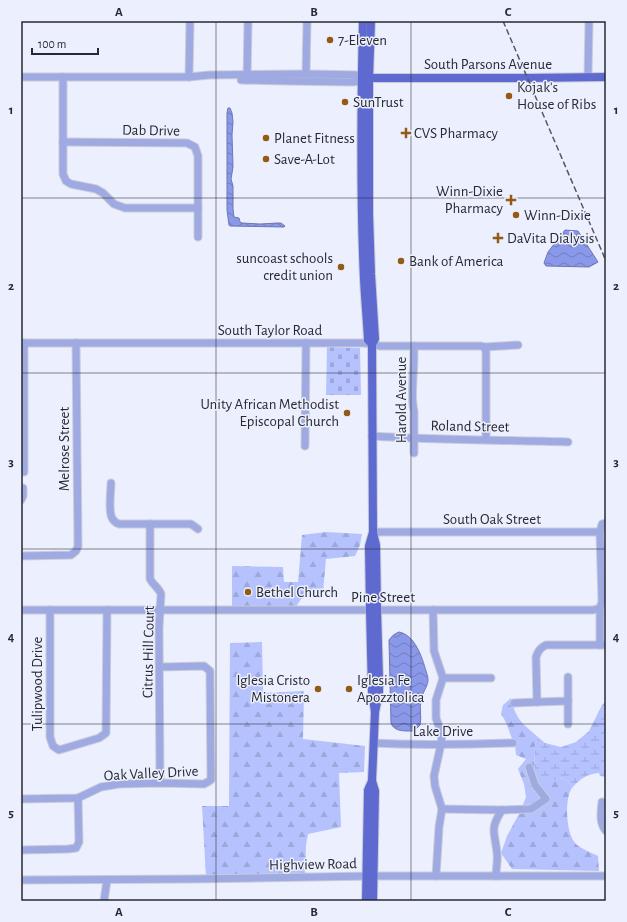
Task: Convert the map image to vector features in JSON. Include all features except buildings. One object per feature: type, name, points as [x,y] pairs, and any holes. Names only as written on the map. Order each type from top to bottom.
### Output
[{"type":"main road","points":[[363,21],[371,274],[375,339],[372,344],[373,532],[376,545],[373,610],[379,692],[375,712],[372,781],[368,790],[370,876],[374,901]]},
{"type":"main road","points":[[364,78],[371,21]]},
{"type":"main road","name":"South Parsons Avenue","points":[[364,78],[606,77]]},
{"type":"main road","points":[[366,901],[370,876]]},
{"type":"street","points":[[189,77],[190,21]]},
{"type":"street","points":[[247,77],[248,21]]},
{"type":"street","points":[[306,74],[307,21]]},
{"type":"street","points":[[588,77],[589,21]]},
{"type":"street","name":"South Parsons Avenue","points":[[21,77],[208,78],[306,74],[364,78]]},
{"type":"street","points":[[63,77],[63,174],[66,181],[71,184],[96,189],[103,193],[114,204],[125,208],[198,208]]},
{"type":"street","name":"South Parsons Avenue","points":[[247,77],[306,82],[364,78]]},
{"type":"street","name":"Dab Drive","points":[[63,142],[187,143],[195,147],[198,156],[198,237]]},
{"type":"street","points":[[22,343],[24,472]]},
{"type":"street","name":"South Taylor Road","points":[[22,343],[364,343],[380,346],[518,346]]},
{"type":"street","name":"Melrose Street","points":[[21,556],[71,555],[76,551],[78,546],[76,343]]},
{"type":"street","points":[[304,446],[306,343]]},
{"type":"street","name":"Harold Avenue","points":[[414,346],[412,399],[414,411],[414,453]]},
{"type":"street","points":[[484,347],[486,351],[486,439]]},
{"type":"street","name":"Roland Street","points":[[372,436],[568,442]]},
{"type":"street","points":[[111,483],[111,510],[112,517],[115,522],[119,524],[191,524],[198,529]]},
{"type":"street","points":[[21,500],[23,496],[23,488]]},
{"type":"street","points":[[537,702],[536,657],[541,648],[546,645],[603,645],[600,608],[602,602],[600,532],[602,524],[606,523]]},
{"type":"street","name":"Citrus Hill Court","points":[[150,524],[150,579],[161,594],[160,783]]},
{"type":"street","name":"South Oak Street","points":[[373,532],[600,532]]},
{"type":"street","name":"Pine Street","points":[[21,610],[594,610],[600,608]]},
{"type":"street","name":"Tulipwood Drive","points":[[50,610],[50,737],[53,746],[59,750],[100,738],[106,733],[106,610]]},
{"type":"street","points":[[433,610],[434,651],[443,678],[436,700],[436,718],[442,735],[434,776],[435,786],[442,809],[438,827],[436,876]]},
{"type":"street","name":"Oak Valley Drive","points":[[21,799],[78,798],[101,787],[119,784],[204,784],[211,780],[210,671],[204,666],[160,667]]},
{"type":"street","points":[[568,677],[568,724]]},
{"type":"street","points":[[443,678],[491,678]]},
{"type":"street","points":[[514,703],[568,701]]},
{"type":"street","name":"Lake Drive","points":[[374,743],[514,743]]},
{"type":"street","points":[[442,809],[531,809],[546,799],[535,785],[529,768]]},
{"type":"street","points":[[21,850],[68,850],[76,848],[79,842],[78,798]]},
{"type":"street","points":[[602,802],[600,816],[603,827],[606,831]]},
{"type":"street","points":[[496,876],[497,854],[493,829],[502,810]]},
{"type":"street","name":"Highview Road","points":[[21,880],[314,878],[370,876],[606,876]]},
{"type":"street","points":[[104,901],[107,880]]},
{"type":"green space","points":[[327,347],[360,348],[361,395],[326,395]]},
{"type":"green space","points":[[326,532],[362,534],[360,545],[355,556],[326,559],[323,592],[301,599],[296,607],[232,607],[232,566],[283,567],[284,582],[298,582],[302,535]]},
{"type":"green space","points":[[262,642],[263,693],[304,691],[303,739],[365,746],[364,772],[339,773],[341,827],[308,834],[305,875],[206,877],[202,806],[229,806],[230,643]]},
{"type":"green space","points":[[511,698],[515,711],[520,720],[538,737],[535,746],[534,773],[544,782],[563,778],[568,781],[572,788],[569,793],[567,808],[570,833],[578,846],[598,856],[599,871],[512,869],[501,853],[507,836],[520,812],[532,811],[549,800],[537,784],[530,765],[526,766],[532,785],[542,799],[530,807],[522,807],[526,797],[524,784],[518,769],[526,759],[516,755],[516,741],[513,741],[501,714],[503,705]]},
{"type":"green space","points":[[606,701],[606,777],[600,776],[599,773],[591,774],[572,788],[568,781],[563,778],[543,783],[534,773],[535,746],[538,737],[545,743],[561,747],[576,742],[589,731],[602,705]]},
{"type":"water","points":[[228,108],[230,108],[232,113],[233,122],[233,167],[231,179],[233,186],[234,217],[239,218],[240,222],[242,223],[281,223],[285,226],[284,227],[229,225],[227,210]]},
{"type":"water","points":[[565,230],[578,231],[598,262],[589,267],[546,266],[544,263],[548,252]]},
{"type":"water","points":[[399,632],[405,634],[414,642],[422,659],[428,678],[421,700],[420,725],[414,731],[397,729],[392,726],[391,723],[389,640],[393,635]]},
{"type":"railway","points":[[503,21],[606,261]]},
{"type":"place","name":"7-Eleven","points":[[330,40]]},
{"type":"place","name":"Kojak's House of Ribs","points":[[509,96]]},
{"type":"place","name":"SunTrust","points":[[345,102]]},
{"type":"place","name":"CVS Pharmacy","points":[[406,133]]},
{"type":"place","name":"Planet Fitness","points":[[266,138]]},
{"type":"place","name":"Save-A-Lot","points":[[266,159]]},
{"type":"place","name":"Winn-Dixie Pharmacy","points":[[511,200]]},
{"type":"place","name":"Winn-Dixie","points":[[516,215]]},
{"type":"place","name":"DaVita Dialysis","points":[[498,238]]},
{"type":"place","name":"Bank of America","points":[[401,261]]},
{"type":"place","name":"suncoast schools credit union","points":[[341,267]]},
{"type":"place","name":"Unity African Methodist Episcopal Church","points":[[347,413]]},
{"type":"place","name":"Bethel Church","points":[[248,592]]},
{"type":"place","name":"Iglesia Cristo Mistonera","points":[[318,689]]},
{"type":"place","name":"Iglesia Fe Apozztolica","points":[[349,689]]}]
